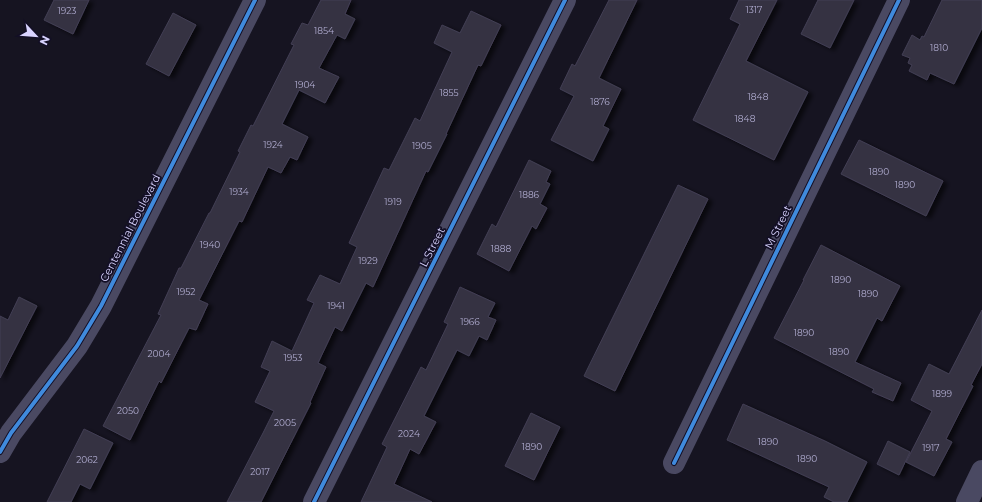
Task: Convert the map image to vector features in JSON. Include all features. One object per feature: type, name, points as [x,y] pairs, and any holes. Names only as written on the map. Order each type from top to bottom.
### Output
[{"type":"street","name":"Centennial Boulevard","points":[[0,452],[11,433],[77,346],[101,306],[255,0]]},
{"type":"street","name":"L Street","points":[[314,502],[565,0]]},
{"type":"street","name":"M Street","points":[[674,463],[899,0]]},
{"type":"street","points":[[967,502],[982,471]]},
{"type":"building","points":[[54,0],[89,0],[73,34],[44,20]]},
{"type":"building","points":[[321,0],[351,0],[345,14],[355,19],[345,39],[337,35],[319,68],[339,77],[325,103],[299,90],[282,124],[308,137],[297,160],[290,157],[281,173],[268,167],[242,222],[239,221],[199,300],[208,304],[196,330],[189,328],[161,383],[159,381],[130,440],[103,426],[161,315],[158,314],[179,268],[181,268],[210,213],[240,152],[238,151],[251,125],[253,126],[294,45],[291,44],[302,23],[308,25]]},
{"type":"building","points":[[609,0],[637,0],[599,78],[621,89],[603,126],[609,129],[593,161],[551,140],[574,96],[560,89],[572,64],[575,66]]},
{"type":"building","points":[[739,0],[777,0],[746,61],[808,92],[774,160],[693,120],[740,24],[730,19]]},
{"type":"building","points":[[818,0],[854,0],[830,48],[801,34]]},
{"type":"building","points":[[942,0],[982,0],[982,28],[954,84],[930,73],[927,80],[909,71],[912,65],[908,63],[910,58],[902,55],[912,35],[920,40],[922,36],[924,37]]},
{"type":"building","points":[[471,11],[501,25],[481,66],[478,65],[428,172],[426,171],[373,287],[366,283],[342,331],[335,327],[318,363],[326,367],[310,402],[311,403],[261,502],[227,502],[274,411],[255,402],[270,371],[261,367],[272,341],[292,351],[314,303],[307,300],[320,275],[340,284],[357,247],[349,243],[384,168],[389,170],[415,118],[420,121],[452,52],[434,43],[442,25],[460,33]]},
{"type":"building","points":[[173,13],[196,25],[169,76],[146,64]]},
{"type":"building","points":[[859,140],[943,181],[926,216],[841,174]]},
{"type":"building","points":[[529,160],[551,171],[546,182],[550,184],[540,204],[547,208],[536,229],[532,226],[509,271],[477,254],[492,224],[496,227]]},
{"type":"building","points":[[678,185],[708,199],[615,391],[584,376]]},
{"type":"building","points":[[821,245],[900,286],[882,321],[877,318],[855,362],[901,383],[893,401],[872,392],[874,389],[774,338]]},
{"type":"building","points":[[460,287],[495,303],[488,317],[496,320],[487,340],[479,336],[469,356],[457,350],[424,416],[436,422],[419,454],[410,449],[394,484],[432,502],[361,502],[387,447],[382,444],[421,367],[426,370],[448,324],[444,322]]},
{"type":"building","points":[[19,297],[37,306],[0,378],[0,316],[8,320]]},
{"type":"building","points":[[982,310],[982,364],[971,385],[973,386],[946,439],[952,442],[934,476],[906,462],[932,411],[911,400],[929,364],[949,374]]},
{"type":"building","points":[[743,404],[825,441],[867,462],[847,502],[834,502],[824,497],[829,487],[727,440]]},
{"type":"building","points":[[531,413],[560,427],[534,480],[505,466]]},
{"type":"building","points":[[84,429],[113,443],[90,489],[80,484],[71,502],[47,502]]},
{"type":"building","points":[[888,441],[910,452],[899,475],[877,464]]},
{"type":"cycle path","points":[[0,452],[11,433],[77,346],[101,306],[255,0]]},
{"type":"cycle path","points":[[314,502],[565,0]]},
{"type":"cycle path","points":[[674,463],[899,0]]}]
